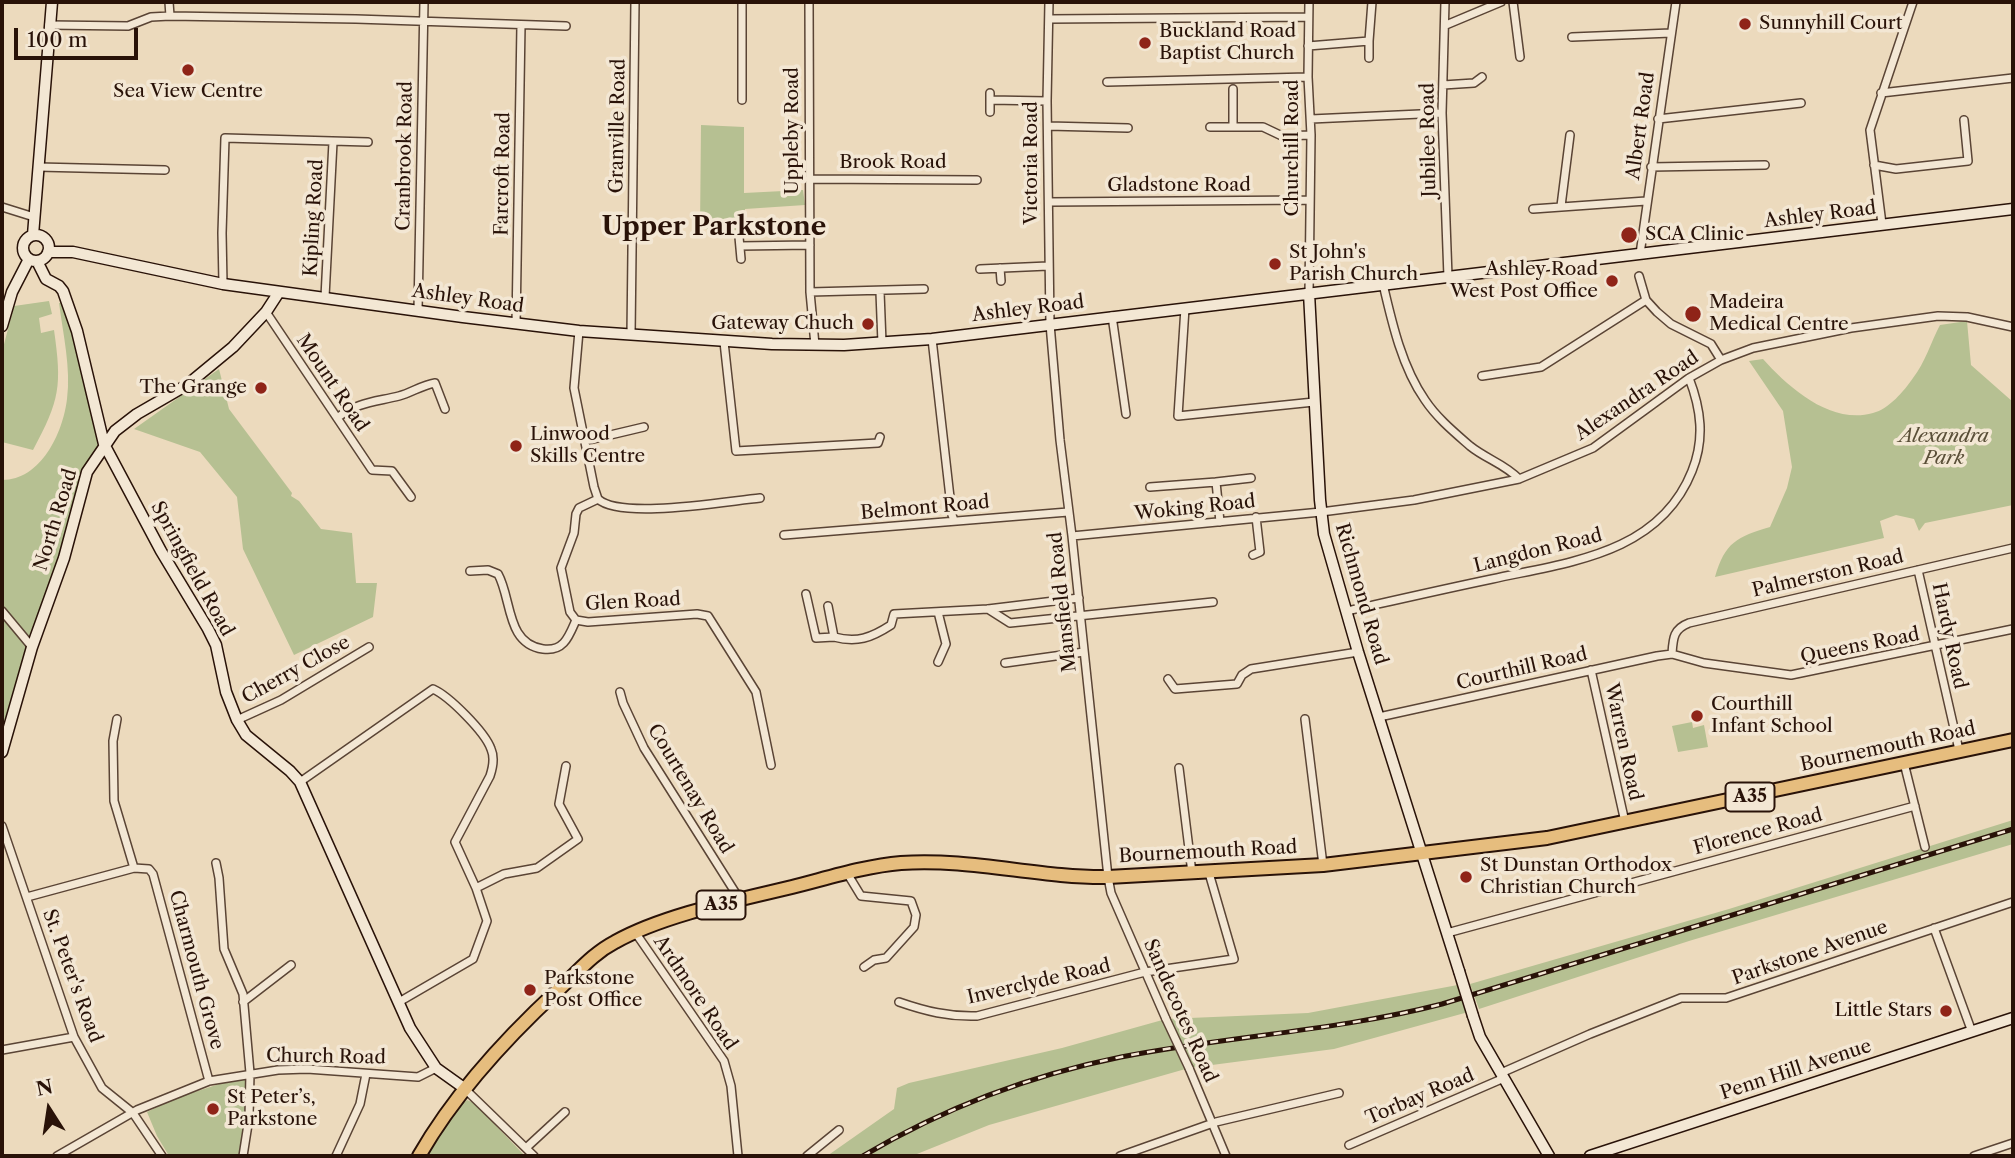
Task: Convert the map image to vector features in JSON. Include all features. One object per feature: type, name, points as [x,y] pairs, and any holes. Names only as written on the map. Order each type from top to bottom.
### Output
[{"type":"highway","name":"Bournemouth Road","points":[[464,1088],[537,1008],[590,959],[615,942],[635,932],[740,900],[847,873],[901,863],[931,863],[1108,877],[1323,865],[1423,854],[1547,838],[2013,740]]},
{"type":"highway","name":"A35","points":[[419,1156],[464,1088]]},
{"type":"street","points":[[33,260],[23,252],[23,244],[33,235],[52,2]]},
{"type":"street","points":[[169,2],[170,16]]},
{"type":"street","name":"Cranbrook Road","points":[[418,310],[424,2]]},
{"type":"street","name":"Granville Road","points":[[631,335],[635,2]]},
{"type":"street","points":[[742,2],[742,100]]},
{"type":"street","name":"Uppleby Road","points":[[809,2],[810,292],[815,345]]},
{"type":"street","name":"Victoria Road","points":[[1049,2],[1047,101],[1050,324]]},
{"type":"street","name":"Churchill Road","points":[[1309,2],[1309,293]]},
{"type":"street","points":[[1369,58],[1372,2]]},
{"type":"street","name":"Jubilee Road","points":[[1445,2],[1442,113],[1448,277]]},
{"type":"street","points":[[1446,25],[1501,2]]},
{"type":"street","points":[[1513,2],[1520,57]]},
{"type":"street","name":"Albert Road","points":[[1640,254],[1676,2]]},
{"type":"street","points":[[1882,225],[1870,130],[1913,2]]},
{"type":"street","points":[[49,25],[128,26],[151,17],[170,16],[566,26]]},
{"type":"street","points":[[1049,19],[1308,17]]},
{"type":"street","name":"Farcroft Road","points":[[516,324],[521,25]]},
{"type":"street","points":[[1572,37],[1671,33]]},
{"type":"street","points":[[1308,46],[1369,41]]},
{"type":"street","points":[[1107,82],[1308,77]]},
{"type":"street","points":[[1443,85],[1474,83],[1482,77]]},
{"type":"street","points":[[1881,93],[2013,78]]},
{"type":"street","points":[[1233,89],[1233,127]]},
{"type":"street","points":[[990,112],[990,97],[1047,101]]},
{"type":"street","points":[[1658,119],[1801,103]]},
{"type":"street","points":[[1311,119],[1442,113]]},
{"type":"street","points":[[1874,165],[1896,169],[1968,161],[1964,120]]},
{"type":"street","points":[[1048,126],[1124,126]]},
{"type":"street","points":[[1210,127],[1263,127],[1282,136],[1311,135]]},
{"type":"street","points":[[1561,206],[1570,135]]},
{"type":"street","points":[[223,284],[225,138],[368,142]]},
{"type":"street","name":"Kipling Road","points":[[325,297],[333,142]]},
{"type":"street","points":[[1651,167],[1765,165]]},
{"type":"street","points":[[38,167],[165,170]]},
{"type":"street","name":"Brook Road","points":[[809,179],[977,180]]},
{"type":"street","name":"Gladstone Road","points":[[1049,202],[1309,200]]},
{"type":"street","points":[[1532,209],[1646,201]]},
{"type":"street","points":[[2,207],[34,217]]},
{"type":"street","name":"Ashley Road","points":[[48,251],[78,253],[223,284],[516,324],[724,342],[815,345],[932,339],[2013,209]]},
{"type":"street","points":[[2,326],[4,311],[18,278],[33,260],[44,258],[48,251],[44,238],[33,235]]},
{"type":"street","points":[[741,259],[740,242],[810,245]]},
{"type":"street","name":"Springfield Road","points":[[33,260],[46,279],[63,291],[77,331],[104,444],[161,551],[216,645],[226,692],[237,720],[246,735],[300,782],[410,1028],[436,1068]]},
{"type":"street","points":[[980,269],[1048,266]]},
{"type":"street","points":[[1000,268],[1000,281]]},
{"type":"street","points":[[1639,276],[1646,300],[1671,324],[1711,344],[1721,360]]},
{"type":"street","points":[[1382,284],[1405,361],[1424,399],[1473,449],[1508,468],[1519,479]]},
{"type":"street","points":[[810,292],[924,289]]},
{"type":"street","name":"North Road","points":[[2,752],[32,648],[64,558],[87,472],[115,431],[187,385],[233,347],[266,312],[279,292]]},
{"type":"street","points":[[880,292],[882,343]]},
{"type":"street","name":"Richmond Road","points":[[1309,293],[1324,534],[1358,652],[1480,1037],[1549,1156]]},
{"type":"street","points":[[1482,376],[1541,367],[1646,300]]},
{"type":"street","points":[[1185,308],[1178,416],[1314,402]]},
{"type":"street","name":"Mount Road","points":[[266,312],[372,470],[392,471],[411,497]]},
{"type":"street","points":[[1112,316],[1126,414]]},
{"type":"street","name":"Alexandra Road","points":[[1321,512],[1414,500],[1519,479],[1593,448],[1689,378],[1721,360],[1753,348],[1827,333],[1938,316],[1967,317],[2013,327]]},
{"type":"street","name":"Mansfield Road","points":[[1050,324],[1108,877]]},
{"type":"street","points":[[579,331],[575,388],[598,499],[610,505],[649,509],[760,498]]},
{"type":"street","points":[[932,339],[954,520]]},
{"type":"street","points":[[724,342],[735,454],[879,443]]},
{"type":"street","name":"Langdon Road","points":[[1347,611],[1588,558],[1638,536],[1680,497],[1697,459],[1700,431],[1698,409],[1689,378]]},
{"type":"street","points":[[337,418],[353,406],[364,402],[401,396],[435,383],[445,409]]},
{"type":"street","points":[[585,441],[644,427]]},
{"type":"street","points":[[1150,487],[1251,478]]},
{"type":"street","points":[[1216,482],[1220,522]]},
{"type":"street","name":"Glen Road","points":[[598,499],[579,508],[574,533],[561,568],[570,612],[576,620],[588,622],[697,614],[708,616],[756,692],[771,765]]},
{"type":"street","name":"Belmont Road","points":[[784,535],[1068,512]]},
{"type":"street","name":"Woking Road","points":[[1072,536],[1321,512]]},
{"type":"street","points":[[1253,555],[1260,552],[1256,517]]},
{"type":"street","name":"Palmerston Road","points":[[1672,654],[1674,634],[1682,625],[2013,548]]},
{"type":"street","name":"Hardy Road","points":[[1919,569],[1959,750]]},
{"type":"street","points":[[470,571],[495,570],[500,577],[513,626],[522,638],[535,647],[544,650],[562,646],[576,620]]},
{"type":"street","points":[[500,577],[509,574]]},
{"type":"street","points":[[806,594],[816,638],[834,637],[849,641],[864,640],[891,625],[894,614],[988,609],[1079,598]]},
{"type":"street","points":[[988,609],[1010,623],[1213,602]]},
{"type":"street","points":[[828,606],[834,637]]},
{"type":"street","points":[[2,611],[32,648]]},
{"type":"street","points":[[938,612],[946,644],[939,662]]},
{"type":"street","name":"Queens Road","points":[[1672,654],[1704,663],[1791,675],[2013,629]]},
{"type":"street","name":"Cherry Close","points":[[237,720],[281,700],[369,647]]},
{"type":"street","points":[[1005,663],[1084,652]]},
{"type":"street","points":[[1168,679],[1175,689],[1237,684],[1242,675],[1251,669],[1358,652]]},
{"type":"street","name":"Courthill Road","points":[[1379,717],[1672,654]]},
{"type":"street","name":"Warren Road","points":[[1591,670],[1625,821]]},
{"type":"street","points":[[300,782],[429,691],[435,690],[485,738],[493,755],[490,776],[455,842],[476,888],[487,921],[473,959],[399,1002]]},
{"type":"street","name":"Courtenay Road","points":[[620,692],[623,704],[645,748],[740,900]]},
{"type":"street","points":[[27,897],[134,869],[114,801],[113,741],[117,719]]},
{"type":"street","points":[[1305,719],[1323,865]]},
{"type":"street","points":[[1904,763],[1925,847]]},
{"type":"street","points":[[566,765],[559,804],[578,839],[586,848]]},
{"type":"street","points":[[1179,768],[1192,874]]},
{"type":"street","name":"Florence Road","points":[[1447,933],[1915,806]]},
{"type":"street","name":"St. Peter's Road","points":[[2,826],[74,1037],[102,1087],[133,1113],[162,1156]]},
{"type":"street","points":[[476,888],[504,874],[537,868],[578,839]]},
{"type":"street","points":[[216,863],[225,949],[243,994],[250,1073],[250,1118],[243,1156]]},
{"type":"street","name":"Charmouth Grove","points":[[134,869],[149,869],[153,874],[209,1081]]},
{"type":"street","points":[[847,873],[861,896],[911,901],[916,915],[914,927],[886,958],[874,960],[864,967]]},
{"type":"street","name":"Inverclyde Road","points":[[899,1002],[935,1013],[977,1016],[1144,972],[1234,959],[1209,873]]},
{"type":"street","name":"Sandecotes Road","points":[[1108,877],[1111,892],[1144,972],[1226,1156]]},
{"type":"street","name":"Parkstone Avenue","points":[[1502,1076],[1590,1034],[1681,998],[1726,998],[2013,902]]},
{"type":"street","points":[[1934,928],[1972,1032]]},
{"type":"street","name":"Ardmore Road","points":[[635,932],[724,1060],[730,1086],[738,1156]]},
{"type":"street","points":[[243,1002],[291,965]]},
{"type":"street","name":"Penn Hill Avenue","points":[[1590,1156],[2013,1018]]},
{"type":"street","points":[[2,1050],[74,1037]]},
{"type":"street","points":[[436,1068],[464,1088],[534,1156]]},
{"type":"street","name":"Church Road","points":[[61,1155],[153,1103],[209,1081],[250,1073],[307,1069],[418,1077],[436,1068]]},
{"type":"street","points":[[337,1156],[360,1104],[366,1074]]},
{"type":"street","name":"Torbay Road","points":[[1349,1145],[1502,1076]]},
{"type":"street","points":[[1120,1156],[1212,1124],[1339,1093]]},
{"type":"street","points":[[526,1148],[565,1112]]},
{"type":"street","points":[[807,1156],[839,1130]]},
{"type":"street","points":[[1974,1156],[2013,1143]]},
{"type":"green space","points":[[701,125],[744,127],[744,193],[803,190],[805,205],[745,209],[744,230],[700,229]]},
{"type":"green space","points":[[49,301],[52,314],[39,318],[41,333],[54,330],[58,365],[57,392],[49,418],[33,450],[2,442],[2,352],[14,306]]},
{"type":"green space","points":[[67,302],[104,444],[87,472],[2,749],[2,480],[16,478],[39,463],[48,452],[61,426],[67,399],[68,375],[59,303]]},
{"type":"green space","name":"Alexandra Park","points":[[1967,321],[1971,365],[2013,402],[2013,505],[1925,523],[1919,531],[1914,519],[1896,515],[1880,521],[1884,538],[1715,577],[1728,548],[1749,534],[1770,527],[1787,488],[1792,467],[1783,411],[1749,361],[1763,359],[1798,392],[1827,409],[1842,414],[1873,413],[1901,394],[1921,366],[1940,325]]},
{"type":"green space","points":[[219,369],[229,409],[292,493],[291,496],[299,501],[321,529],[352,533],[356,583],[377,583],[373,617],[294,655],[243,549],[237,497],[200,452],[134,429]]},
{"type":"green space","points":[[1692,722],[1693,728],[1704,725],[1708,747],[1678,752],[1672,726]]},
{"type":"green space","points":[[2013,820],[2013,844],[1689,941],[1479,1009],[1470,984],[1729,909]]},
{"type":"green space","points":[[1463,984],[1472,1011],[1334,1049],[1189,1068],[989,1125],[912,1156],[827,1156],[894,1109],[897,1088],[909,1083],[1062,1048],[1166,1019],[1308,1013]]},
{"type":"green space","points":[[241,1077],[246,1078],[246,1123],[239,1156],[169,1156],[147,1112],[176,1098]]},
{"type":"green space","points":[[467,1100],[474,1103],[525,1156],[427,1156],[458,1107]]},
{"type":"railway","points":[[863,1156],[956,1109],[1054,1073],[1121,1057],[1363,1021],[1442,1004],[2013,829]]},
{"type":"place","name":"Sunnyhill Court","points":[[1745,24]]},
{"type":"place","name":"Buckland Road Baptist Church","points":[[1145,43]]},
{"type":"place","name":"Sea View Centre","points":[[188,70]]},
{"type":"place","name":"SCA Clinic","points":[[1629,235]]},
{"type":"place","name":"St John's Parish Church","points":[[1275,264]]},
{"type":"place","name":"Ashley Road West Post Office","points":[[1612,281]]},
{"type":"place","name":"Madeira Medical Centre","points":[[1693,314]]},
{"type":"place","name":"Gateway Chuch","points":[[868,324]]},
{"type":"place","name":"The Grange","points":[[261,388]]},
{"type":"place","name":"Linwood Skills Centre","points":[[516,446]]},
{"type":"place","name":"Courthill Infant School","points":[[1697,716]]},
{"type":"place","name":"St Dunstan Orthodox Christian Church","points":[[1466,877]]},
{"type":"place","name":"Parkstone Post Office","points":[[530,990]]},
{"type":"place","name":"Little Stars","points":[[1946,1011]]},
{"type":"place","name":"St Peter’s, Parkstone","points":[[213,1109]]},
{"type":"district","name":"Upper Parkstone","points":[[714,227]]}]
